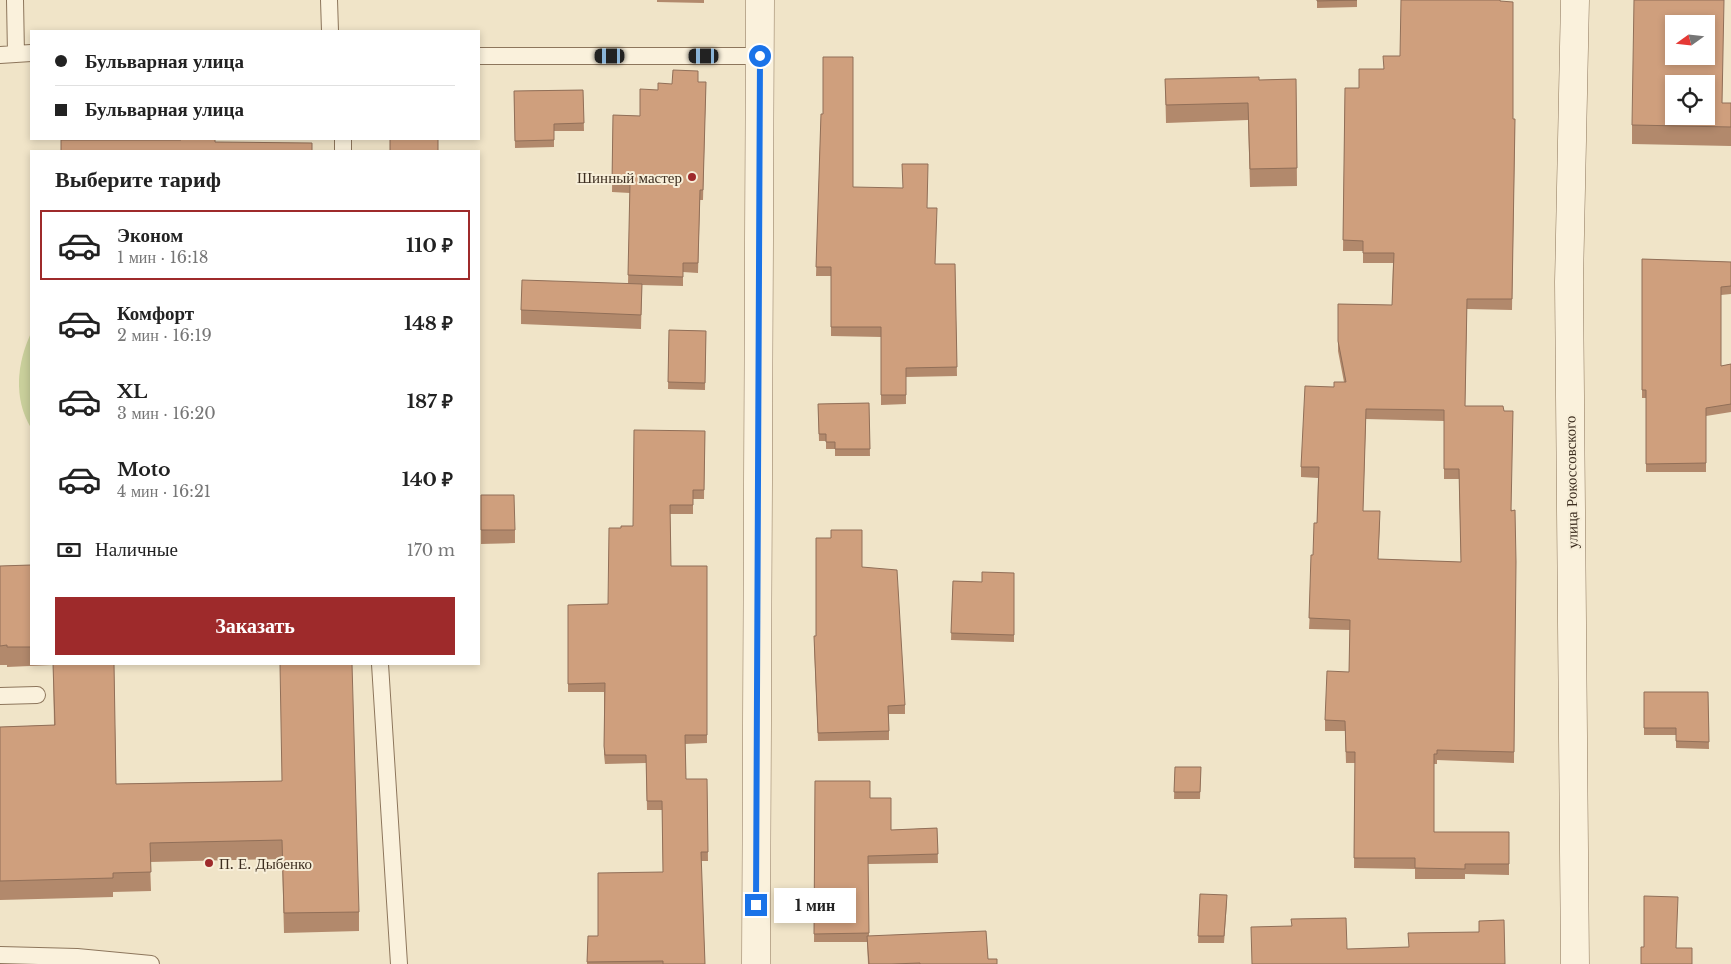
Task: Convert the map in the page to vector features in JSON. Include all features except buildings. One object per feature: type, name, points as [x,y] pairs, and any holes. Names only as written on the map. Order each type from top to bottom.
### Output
[{"type":"street","points":[[756,964],[760,0]]},
{"type":"street","name":"улица Рокоссовского","points":[[1575,0],[1569,282],[1575,964]]},
{"type":"lane","points":[[16,0],[16,54]]},
{"type":"lane","points":[[329,0],[330,30]]},
{"type":"lane","points":[[480,56],[760,56]]},
{"type":"lane","points":[[380,665],[399,964]]},
{"type":"lane","points":[[0,696],[38,695]]},
{"type":"lane","points":[[0,955],[77,957],[151,964]]},
{"type":"green space","points":[[30,335],[30,426],[21,405],[19,393],[20,368]]},
{"type":"place","name":"Шинный мастер","points":[[692,177]]},
{"type":"place","name":"П. Е. Дыбенко","points":[[209,863]]},
{"type":"route","points":[[756,905],[760,56]]}]
